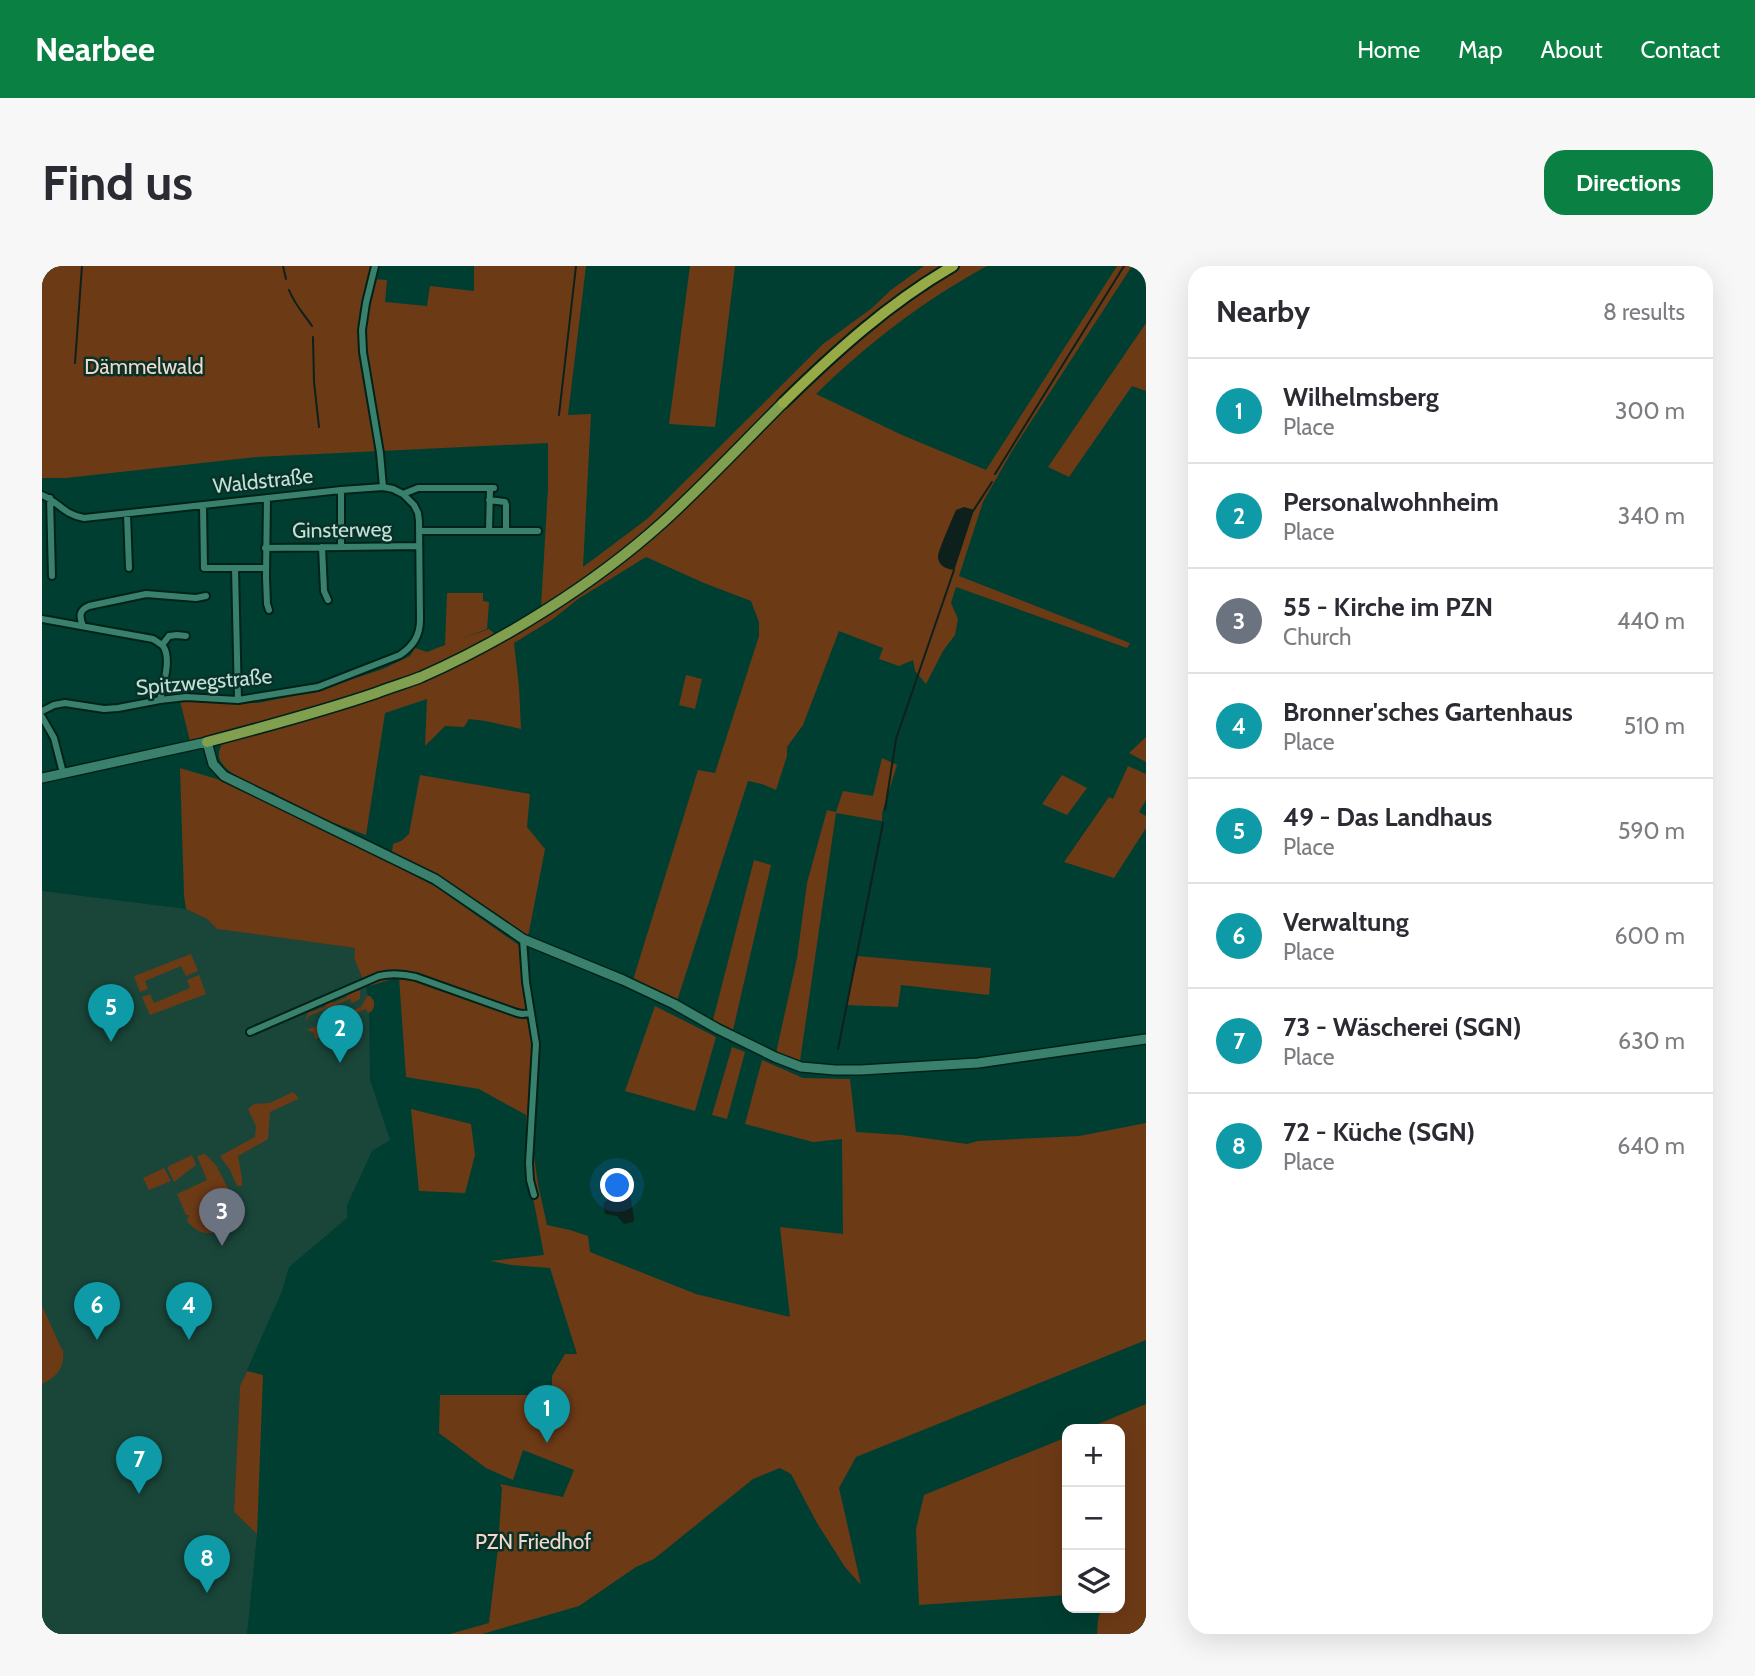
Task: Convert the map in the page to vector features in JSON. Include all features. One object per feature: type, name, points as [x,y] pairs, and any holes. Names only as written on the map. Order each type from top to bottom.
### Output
[{"type":"highway","points":[[783,403],[831,356],[901,299],[953,266]]},
{"type":"main road","points":[[42,778],[208,742],[299,718],[419,678],[442,667],[511,631],[617,560],[661,524],[783,403]]},
{"type":"main road","points":[[208,742],[213,764],[224,776],[435,879],[523,939],[623,980],[775,1057],[801,1067],[861,1070],[978,1063],[1146,1040]]},
{"type":"street","points":[[375,266],[362,330],[383,487]]},
{"type":"street","name":"Waldstraße","points":[[42,495],[50,498],[69,515],[89,517],[383,487],[403,494],[418,488],[492,488],[489,500]]},
{"type":"street","points":[[341,490],[341,547]]},
{"type":"street","name":"Spitzwegstraße","points":[[42,711],[65,703],[104,709],[198,697],[238,700],[318,687],[400,655],[417,639],[420,631],[418,513],[403,494]]},
{"type":"street","points":[[50,498],[52,576]]},
{"type":"street","points":[[267,498],[265,548],[269,610]]},
{"type":"street","points":[[489,531],[489,500],[505,502],[506,531]]},
{"type":"street","points":[[203,505],[204,568],[266,568]]},
{"type":"street","points":[[127,514],[129,569]]},
{"type":"street","points":[[419,531],[538,531]]},
{"type":"street","name":"Ginsterweg","points":[[265,548],[418,546]]},
{"type":"street","points":[[323,547],[324,591],[328,600]]},
{"type":"street","points":[[235,568],[238,700]]},
{"type":"street","points":[[83,625],[80,612],[89,606],[146,594],[196,598],[206,596]]},
{"type":"street","points":[[42,619],[153,639],[162,645],[167,661],[160,700]]},
{"type":"street","points":[[162,645],[169,636],[186,636]]},
{"type":"street","points":[[42,717],[54,738],[63,774]]},
{"type":"street","points":[[523,939],[523,958],[536,1044],[529,1163],[534,1195]]},
{"type":"street","points":[[250,1032],[387,974],[406,975],[440,984],[517,1013],[531,1013]]},
{"type":"shaded area","points":[[964,507],[974,510],[955,568],[951,570],[941,565],[938,556],[956,510]]},
{"type":"shaded area","points":[[42,891],[186,909],[207,919],[217,929],[355,948],[354,958],[366,987],[369,1003],[370,1080],[390,1140],[372,1151],[347,1205],[347,1218],[289,1267],[282,1291],[240,1386],[234,1512],[257,1534],[247,1634],[42,1634]]},
{"type":"shaded area","points":[[622,1184],[627,1186],[634,1219],[633,1222],[624,1224],[617,1216],[605,1214],[603,1204]]},
{"type":"green space","name":"Dämmelwald","points":[[42,266],[374,266],[370,279],[387,280],[385,302],[427,306],[430,286],[474,291],[474,266],[586,266],[568,415],[591,414],[583,567],[647,519],[823,344],[924,266],[943,266],[857,327],[818,360],[703,478],[660,518],[622,550],[541,608],[548,443],[256,457],[66,478],[42,478]]},
{"type":"green space","points":[[690,266],[735,266],[715,427],[669,424]]},
{"type":"green space","points":[[960,266],[987,266],[941,293],[897,324],[816,394],[902,435],[986,470],[1117,266],[1132,266],[1012,451],[983,502],[959,576],[1130,643],[1127,648],[956,587],[951,603],[958,619],[955,635],[943,651],[926,684],[915,671],[913,660],[899,666],[879,659],[883,648],[839,631],[803,725],[787,747],[787,756],[776,790],[748,781],[677,1001],[633,980],[698,770],[715,773],[759,636],[759,622],[751,601],[646,557],[514,643],[521,729],[469,719],[464,727],[445,726],[425,746],[427,699],[385,713],[366,835],[307,813],[272,792],[268,793],[246,782],[224,766],[219,753],[223,742],[344,708],[472,657],[518,633],[571,598],[782,410],[854,341]]},
{"type":"green space","points":[[1146,323],[1146,391],[1132,386],[1069,477],[1048,467]]},
{"type":"green space","points":[[447,593],[483,593],[483,601],[489,602],[487,629],[458,640],[489,629],[496,635],[414,674],[337,703],[190,741],[180,701],[258,703],[316,691],[383,669],[410,656],[415,648],[427,652],[445,645]]},
{"type":"green space","points":[[686,675],[702,679],[695,709],[679,705]]},
{"type":"green space","points":[[1146,737],[1146,762],[1129,753]]},
{"type":"green space","points":[[882,758],[897,765],[882,821],[836,813],[800,1061],[776,1053],[797,958],[807,883],[827,810],[836,812],[843,791],[873,796]]},
{"type":"green space","points":[[1128,766],[1146,774],[1146,800],[1139,812],[1146,816],[1146,828],[1114,878],[1064,862],[1109,797],[1113,799]]},
{"type":"green space","name":"PZN Friedhof","points":[[180,768],[220,780],[372,853],[436,887],[520,946],[540,1041],[534,1156],[547,1225],[588,1236],[590,1252],[696,1294],[790,1317],[780,1227],[843,1234],[842,1139],[813,1142],[745,1124],[762,1060],[803,1078],[850,1079],[856,1132],[967,1144],[978,1141],[1079,1136],[1146,1123],[1146,1340],[856,1457],[839,1488],[861,1585],[845,1567],[817,1523],[791,1474],[780,1468],[753,1479],[654,1559],[636,1567],[579,1606],[482,1634],[450,1634],[489,1623],[498,1548],[502,1488],[500,1484],[563,1497],[574,1470],[523,1450],[513,1480],[486,1468],[439,1433],[440,1395],[552,1395],[552,1376],[565,1354],[577,1354],[550,1268],[490,1261],[544,1255],[531,1187],[526,1178],[526,1115],[479,1089],[406,1077],[399,977],[366,987],[354,958],[355,948],[217,929],[207,919],[186,909]]},
{"type":"green space","points":[[420,775],[530,794],[527,827],[545,849],[527,936],[460,889],[392,852],[393,844],[409,834]]},
{"type":"green space","points":[[1062,775],[1087,788],[1067,815],[1042,804]]},
{"type":"green space","points":[[754,860],[771,865],[733,1030],[713,1020]]},
{"type":"green space","points":[[191,954],[198,971],[186,976],[181,966],[145,981],[148,989],[140,992],[134,976]]},
{"type":"green space","points":[[858,956],[991,968],[989,995],[901,985],[898,1007],[846,1005]]},
{"type":"green space","points":[[199,975],[206,994],[150,1015],[142,997],[150,994],[154,1003],[190,988],[187,980]]},
{"type":"green space","points":[[354,989],[360,991],[360,999],[352,1003],[350,999],[336,1005],[330,1012],[328,1008],[309,1016],[305,1022],[308,1013],[325,1007],[331,999],[333,1003],[347,997],[348,992]]},
{"type":"green space","points":[[367,996],[374,1001],[371,1011],[368,1013],[366,1009],[334,1023],[335,1030],[315,1039],[314,1033],[304,1028],[309,1029],[334,1019],[332,1015],[340,1016],[361,1007]]},
{"type":"green space","points":[[655,1006],[716,1037],[695,1111],[625,1091]]},
{"type":"green space","points":[[732,1047],[745,1052],[727,1119],[712,1115]]},
{"type":"green space","points":[[293,1092],[298,1097],[299,1102],[298,1099],[270,1112],[268,1139],[238,1156],[242,1186],[237,1186],[220,1156],[255,1137],[256,1126],[248,1109],[254,1104],[270,1103]]},
{"type":"green space","points":[[411,1109],[471,1124],[475,1155],[465,1193],[419,1191]]},
{"type":"green space","points":[[205,1154],[216,1165],[229,1190],[229,1226],[212,1233],[197,1230],[187,1221],[189,1215],[186,1215],[177,1194],[207,1180],[197,1156]]},
{"type":"green space","points":[[192,1155],[196,1165],[174,1182],[167,1167]]},
{"type":"green space","points":[[164,1168],[171,1181],[149,1190],[143,1178]]},
{"type":"green space","points":[[42,1306],[63,1350],[63,1362],[59,1371],[42,1384]]},
{"type":"green space","points":[[247,1371],[263,1375],[257,1534],[234,1512],[240,1386]]},
{"type":"green space","points":[[1146,1404],[1146,1634],[1097,1634],[1100,1613],[1125,1613],[1125,1424],[1098,1424]]},
{"type":"green space","points":[[1062,1439],[1062,1595],[919,1605],[916,1529],[924,1495]]},
{"type":"waterway","points":[[75,363],[82,266]]},
{"type":"waterway","points":[[283,266],[286,279]]},
{"type":"waterway","points":[[559,415],[576,266]]},
{"type":"waterway","points":[[995,474],[1124,266]]},
{"type":"waterway","points":[[289,290],[312,326]]},
{"type":"waterway","points":[[313,337],[319,427]]},
{"type":"waterway","points":[[973,511],[992,482]]},
{"type":"waterway","points":[[885,810],[896,739],[954,570]]},
{"type":"waterway","points":[[838,1049],[883,823]]},
{"type":"place","name":"49 - Das Landhaus","points":[[111,1042]]},
{"type":"place","name":"Personalwohnheim","points":[[340,1063]]},
{"type":"place","name":"55 - Kirche im PZN","points":[[222,1246]]},
{"type":"place","name":"Verwaltung","points":[[97,1340]]},
{"type":"place","name":"Bronner'sches Gartenhaus","points":[[189,1340]]},
{"type":"place","name":"Wilhelmsberg","points":[[547,1443]]},
{"type":"place","name":"73 - Wäscherei (SGN)","points":[[139,1494]]},
{"type":"place","name":"72 - Küche (SGN)","points":[[207,1593]]}]
